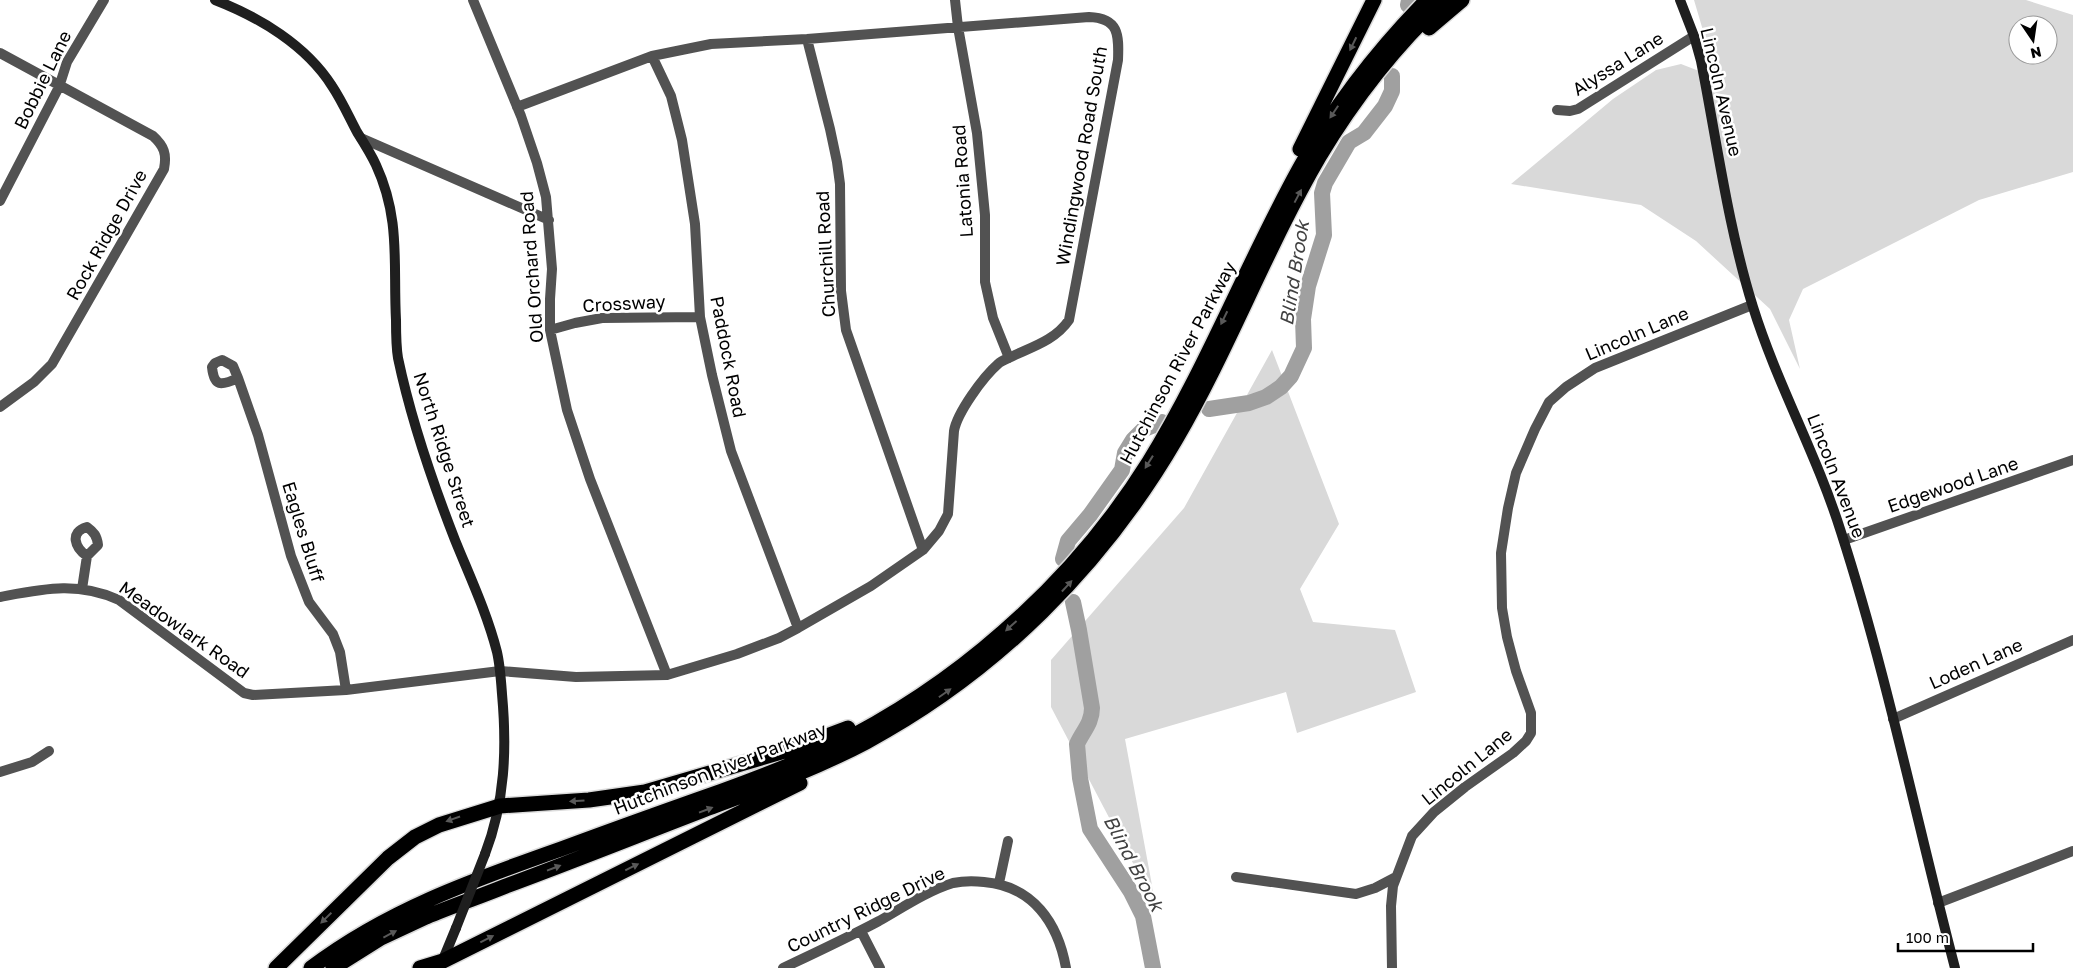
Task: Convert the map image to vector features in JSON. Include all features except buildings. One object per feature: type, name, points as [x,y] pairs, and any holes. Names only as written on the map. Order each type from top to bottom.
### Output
[{"type":"highway","points":[[1246,275],[1268,213],[1374,0]]},
{"type":"highway","name":"Hutchinson River Parkway","points":[[311,968],[370,929],[429,899],[767,774],[827,749],[898,710],[966,664],[1015,622],[1056,582],[1083,552],[1123,500],[1151,459],[1175,417],[1312,147],[1344,98],[1374,59],[1427,0]]},
{"type":"highway","name":"Hutchinson River Parkway","points":[[333,968],[381,938],[426,917],[821,764],[865,742],[922,709],[988,660],[1038,617],[1094,557],[1135,504],[1186,420],[1296,200],[1345,116],[1380,70],[1417,27],[1444,0]]},
{"type":"highway","points":[[1345,116],[1427,29],[1462,0]]},
{"type":"highway","points":[[276,968],[378,867],[402,846],[439,824],[500,806],[589,800],[634,794],[666,787],[779,753],[824,738],[859,723],[966,664]]},
{"type":"highway","points":[[420,968],[442,964],[852,757],[922,709]]},
{"type":"street","name":"Bobbie Lane","points":[[0,201],[59,86],[67,62],[104,0]]},
{"type":"street","name":"North Ridge Street","points":[[215,0],[261,22],[292,43],[307,56],[332,86],[382,178],[395,232],[397,354],[407,402],[429,469],[497,652],[505,740],[500,806],[496,824],[485,854],[442,964]]},
{"type":"street","name":"Old Orchard Road","points":[[473,0],[517,108],[537,163],[546,197],[552,269],[550,330],[567,410],[590,479],[667,675]]},
{"type":"street","name":"Latonia Road","points":[[955,0],[977,133],[985,215],[985,282],[993,318],[1009,358]]},
{"type":"street","name":"Lincoln Avenue","points":[[1680,0],[1694,36],[1701,61],[1736,247],[1752,305],[1768,353],[1809,444],[1844,540],[1874,644],[1955,968]]},
{"type":"street","name":"Windingwood Road South","points":[[517,108],[652,56],[711,44],[1102,17],[1113,25],[1118,36],[1118,60],[1069,320],[1063,329],[1048,340],[1009,358]]},
{"type":"street","name":"Alyssa Lane","points":[[1558,110],[1570,111],[1578,109],[1694,36]]},
{"type":"street","name":"Churchill Road","points":[[807,38],[830,129],[840,184],[841,291],[846,330],[923,550]]},
{"type":"street","name":"Rock Ridge Drive","points":[[0,53],[153,136],[164,149],[165,162],[164,168],[52,364],[34,382],[0,407]]},
{"type":"street","name":"Paddock Road","points":[[652,56],[671,96],[682,140],[695,224],[700,317],[731,451],[798,628]]},
{"type":"street","points":[[361,138],[548,220]]},
{"type":"street","name":"Lincoln Lane","points":[[1392,968],[1391,906],[1393,886],[1412,836],[1422,824],[1465,787],[1513,753],[1531,733],[1531,713],[1516,671],[1505,627],[1502,608],[1501,553],[1516,473],[1549,402],[1566,387],[1595,368],[1752,305]]},
{"type":"street","name":"Crossway","points":[[550,330],[602,318],[700,317]]},
{"type":"street","name":"Meadowlark Road","points":[[0,597],[70,587],[102,593],[119,600],[244,692],[267,696],[346,690],[500,672],[576,677],[667,675],[737,654],[778,638],[871,586],[923,550],[939,531],[948,514],[956,420],[967,402],[998,364],[1009,358]]},
{"type":"street","name":"Eagles Bluff","points":[[238,378],[258,435],[291,556],[309,602],[333,634],[340,652],[346,690]]},
{"type":"street","name":"Edgewood Lane","points":[[1844,540],[2073,460]]},
{"type":"street","points":[[82,589],[87,556]]},
{"type":"street","name":"Loden Lane","points":[[1893,718],[2073,640]]},
{"type":"street","points":[[0,772],[32,762],[49,751]]},
{"type":"street","points":[[999,883],[1008,841]]},
{"type":"street","points":[[1938,903],[2073,851]]},
{"type":"street","points":[[1236,877],[1356,894],[1375,888],[1396,877]]},
{"type":"street","name":"Country Ridge Drive","points":[[783,968],[861,931],[934,891],[955,883],[976,881],[999,883],[1018,891],[1034,903],[1047,917],[1057,936],[1066,968]]},
{"type":"street","points":[[861,931],[880,968]]},
{"type":"shaded area","points":[[1694,0],[2026,0],[2073,15],[2073,172],[1979,200],[1803,289],[1789,320],[1800,369],[1770,309],[1696,241],[1641,205],[1511,184],[1613,99],[1656,70],[1681,64],[1717,78]]},
{"type":"shaded area","points":[[1272,350],[1339,524],[1300,589],[1313,622],[1395,630],[1416,692],[1297,733],[1286,692],[1125,739],[1156,907],[1051,707],[1051,660],[1184,508]]},
{"type":"waterway","name":"Blind Brook","points":[[1408,5],[1409,0]]},
{"type":"waterway","name":"Blind Brook","points":[[1209,409],[1249,403],[1266,397],[1281,387],[1291,376],[1304,348],[1303,319],[1308,286],[1324,235],[1322,193],[1325,183],[1349,142],[1364,133],[1385,106],[1392,91],[1392,76]]},
{"type":"waterway","name":"Blind Brook","points":[[1063,559],[1068,541],[1090,515],[1122,470],[1125,453],[1133,440],[1144,429],[1162,422]]},
{"type":"waterway","name":"Blind Brook","points":[[1073,602],[1092,708],[1089,723],[1077,744],[1080,778],[1090,829],[1131,892],[1143,916],[1153,968]]}]
